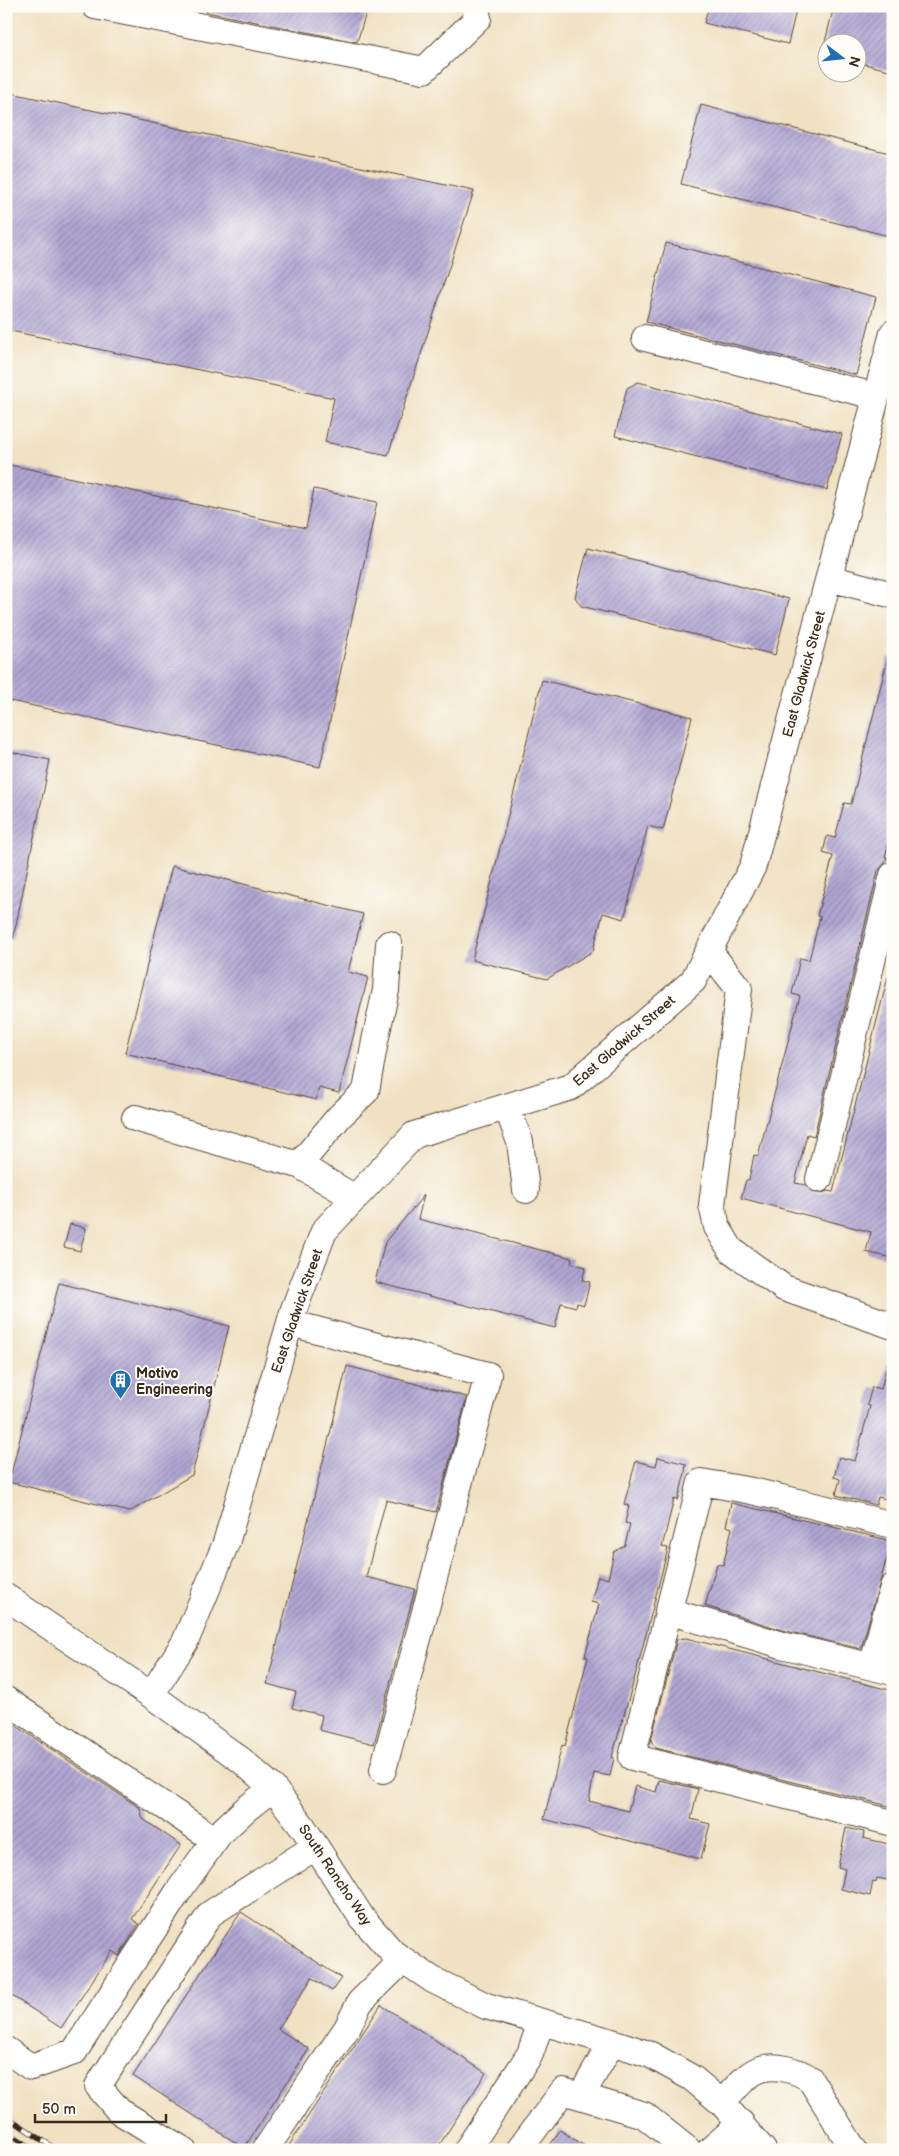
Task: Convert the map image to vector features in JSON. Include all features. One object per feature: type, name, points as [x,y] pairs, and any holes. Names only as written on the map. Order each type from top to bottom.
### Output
[{"type":"street","points":[[95,6],[424,70],[478,18],[475,6]]},
{"type":"street","name":"East Gladwick Street","points":[[151,1695],[185,1642],[226,1543],[290,1323],[324,1231],[414,1135],[570,1088],[693,981],[754,866],[893,333]]},
{"type":"street","points":[[645,338],[876,396]]},
{"type":"street","points":[[829,578],[893,595]]},
{"type":"street","points":[[819,1179],[892,883]]},
{"type":"street","points":[[299,1165],[338,1117],[366,1091],[386,990],[389,944]]},
{"type":"street","points":[[709,951],[740,989],[712,1205],[717,1227],[732,1250],[784,1288],[893,1326]]},
{"type":"street","points":[[507,1107],[520,1142],[526,1190]]},
{"type":"street","points":[[135,1118],[299,1165],[355,1198]]},
{"type":"street","points":[[290,1323],[488,1375],[383,1770]]},
{"type":"street","points":[[893,1525],[752,1490],[701,1482],[632,1757],[893,1823]]},
{"type":"street","points":[[668,1611],[782,1645],[882,1670],[893,1586]]},
{"type":"street","name":"South Rancho Way","points":[[6,1597],[151,1695],[241,1760],[273,1788],[304,1827],[362,1918],[393,1953],[433,1980],[486,2006],[651,2055],[692,2078],[722,2103],[763,2150]]},
{"type":"street","points":[[6,1700],[215,1840]]},
{"type":"street","points":[[6,2050],[31,2066],[74,2052],[178,1892],[215,1840],[246,1809],[273,1788]]},
{"type":"street","points":[[183,2150],[119,2111],[98,2086],[210,1914],[316,1847]]},
{"type":"street","points":[[265,2150],[347,2028],[360,2002],[403,1960]]},
{"type":"street","points":[[467,2150],[530,2054],[541,2022]]},
{"type":"street","points":[[581,2096],[612,2042]]},
{"type":"street","points":[[722,2103],[749,2073],[762,2068],[776,2067],[802,2073],[810,2080],[854,2150]]},
{"type":"street","points":[[519,2150],[563,2091],[644,2115],[688,2150]]},
{"type":"street","points":[[710,2150],[741,2123]]},
{"type":"building","points":[[207,6],[368,6],[357,42],[206,12]]},
{"type":"building","points":[[709,6],[797,6],[788,44],[704,23]]},
{"type":"building","points":[[834,6],[893,6],[893,71],[866,64],[866,32],[828,32]]},
{"type":"building","points":[[6,92],[474,191],[388,455],[325,442],[334,398],[6,330]]},
{"type":"building","points":[[701,105],[893,154],[893,237],[681,184]]},
{"type":"building","points":[[666,243],[876,297],[856,375],[646,322]]},
{"type":"building","points":[[638,382],[842,434],[827,490],[615,436],[627,388]]},
{"type":"building","points":[[6,464],[306,528],[314,489],[377,502],[320,767],[6,700]]},
{"type":"building","points":[[588,548],[789,599],[775,655],[581,606],[575,597]]},
{"type":"building","points":[[888,657],[893,658],[893,826],[885,863],[878,871],[814,1136],[807,1134],[795,1183],[806,1185],[815,1193],[833,1192],[888,977],[893,978],[893,1258],[866,1252],[871,1232],[741,1198],[746,1180],[749,1180],[754,1155],[758,1156],[800,996],[792,994],[800,958],[809,960],[820,917],[817,916],[833,856],[823,853],[827,836],[835,838],[844,803],[851,804]]},
{"type":"building","points":[[542,680],[692,717],[663,830],[648,826],[624,919],[603,913],[593,951],[547,979],[472,960]]},
{"type":"building","points":[[6,751],[50,760],[13,939],[6,938]]},
{"type":"building","points":[[172,866],[363,914],[348,972],[368,977],[339,1093],[319,1088],[316,1100],[125,1053]]},
{"type":"building","points":[[424,1195],[418,1219],[572,1258],[571,1263],[586,1267],[582,1280],[590,1282],[584,1305],[577,1303],[576,1307],[561,1303],[555,1328],[375,1282],[385,1242]]},
{"type":"building","points":[[70,1224],[86,1228],[80,1251],[64,1247]]},
{"type":"building","name":"Motivo Engineering","points":[[59,1283],[229,1326],[192,1475],[129,1512],[9,1482]]},
{"type":"building","points":[[888,1362],[893,1363],[893,1501],[878,1497],[876,1505],[836,1495],[840,1479],[834,1477],[839,1457],[855,1461],[870,1406],[867,1405],[872,1387],[881,1389]]},
{"type":"building","points":[[347,1366],[467,1397],[436,1512],[386,1500],[366,1577],[415,1589],[374,1744],[319,1730],[322,1715],[292,1708],[296,1692],[267,1684]]},
{"type":"building","points":[[658,1457],[686,1464],[685,1473],[678,1500],[674,1499],[662,1547],[668,1548],[612,1757],[614,1758],[610,1776],[594,1773],[589,1801],[628,1811],[635,1786],[656,1792],[659,1780],[698,1789],[691,1819],[710,1824],[701,1859],[544,1819],[562,1745],[565,1746],[588,1657],[585,1656],[599,1604],[591,1602],[598,1576],[608,1579],[614,1552],[625,1545],[630,1524],[625,1523],[629,1506],[624,1504],[636,1461],[656,1466]]},
{"type":"building","points":[[731,1503],[884,1539],[891,1543],[861,1649],[786,1631],[705,1606],[717,1564],[723,1565],[732,1528],[726,1526]]},
{"type":"building","points":[[686,1638],[893,1691],[893,1807],[656,1748],[651,1741],[677,1639]]},
{"type":"building","points":[[6,1719],[140,1808],[143,1819],[181,1845],[132,1919],[139,1924],[119,1956],[112,1951],[61,2028],[6,1992]]},
{"type":"building","points":[[846,1828],[864,1832],[863,1838],[893,1845],[893,1881],[877,1878],[876,1882],[873,1881],[870,1896],[841,1889],[845,1869],[838,1867]]},
{"type":"building","points":[[241,1912],[341,1978],[332,1991],[312,1978],[278,2029],[309,2049],[244,2148],[133,2076]]},
{"type":"building","points":[[381,2005],[486,2073],[436,2150],[286,2150]]},
{"type":"building","points":[[560,2130],[591,2150],[547,2150]]},
{"type":"railway","points":[[6,2116],[57,2150]]},
{"type":"railway","points":[[6,2131],[35,2150]]},
{"type":"railway","points":[[6,2141],[20,2150]]},
{"type":"place","name":"Motivo Engineering","points":[[120,1400]]}]
